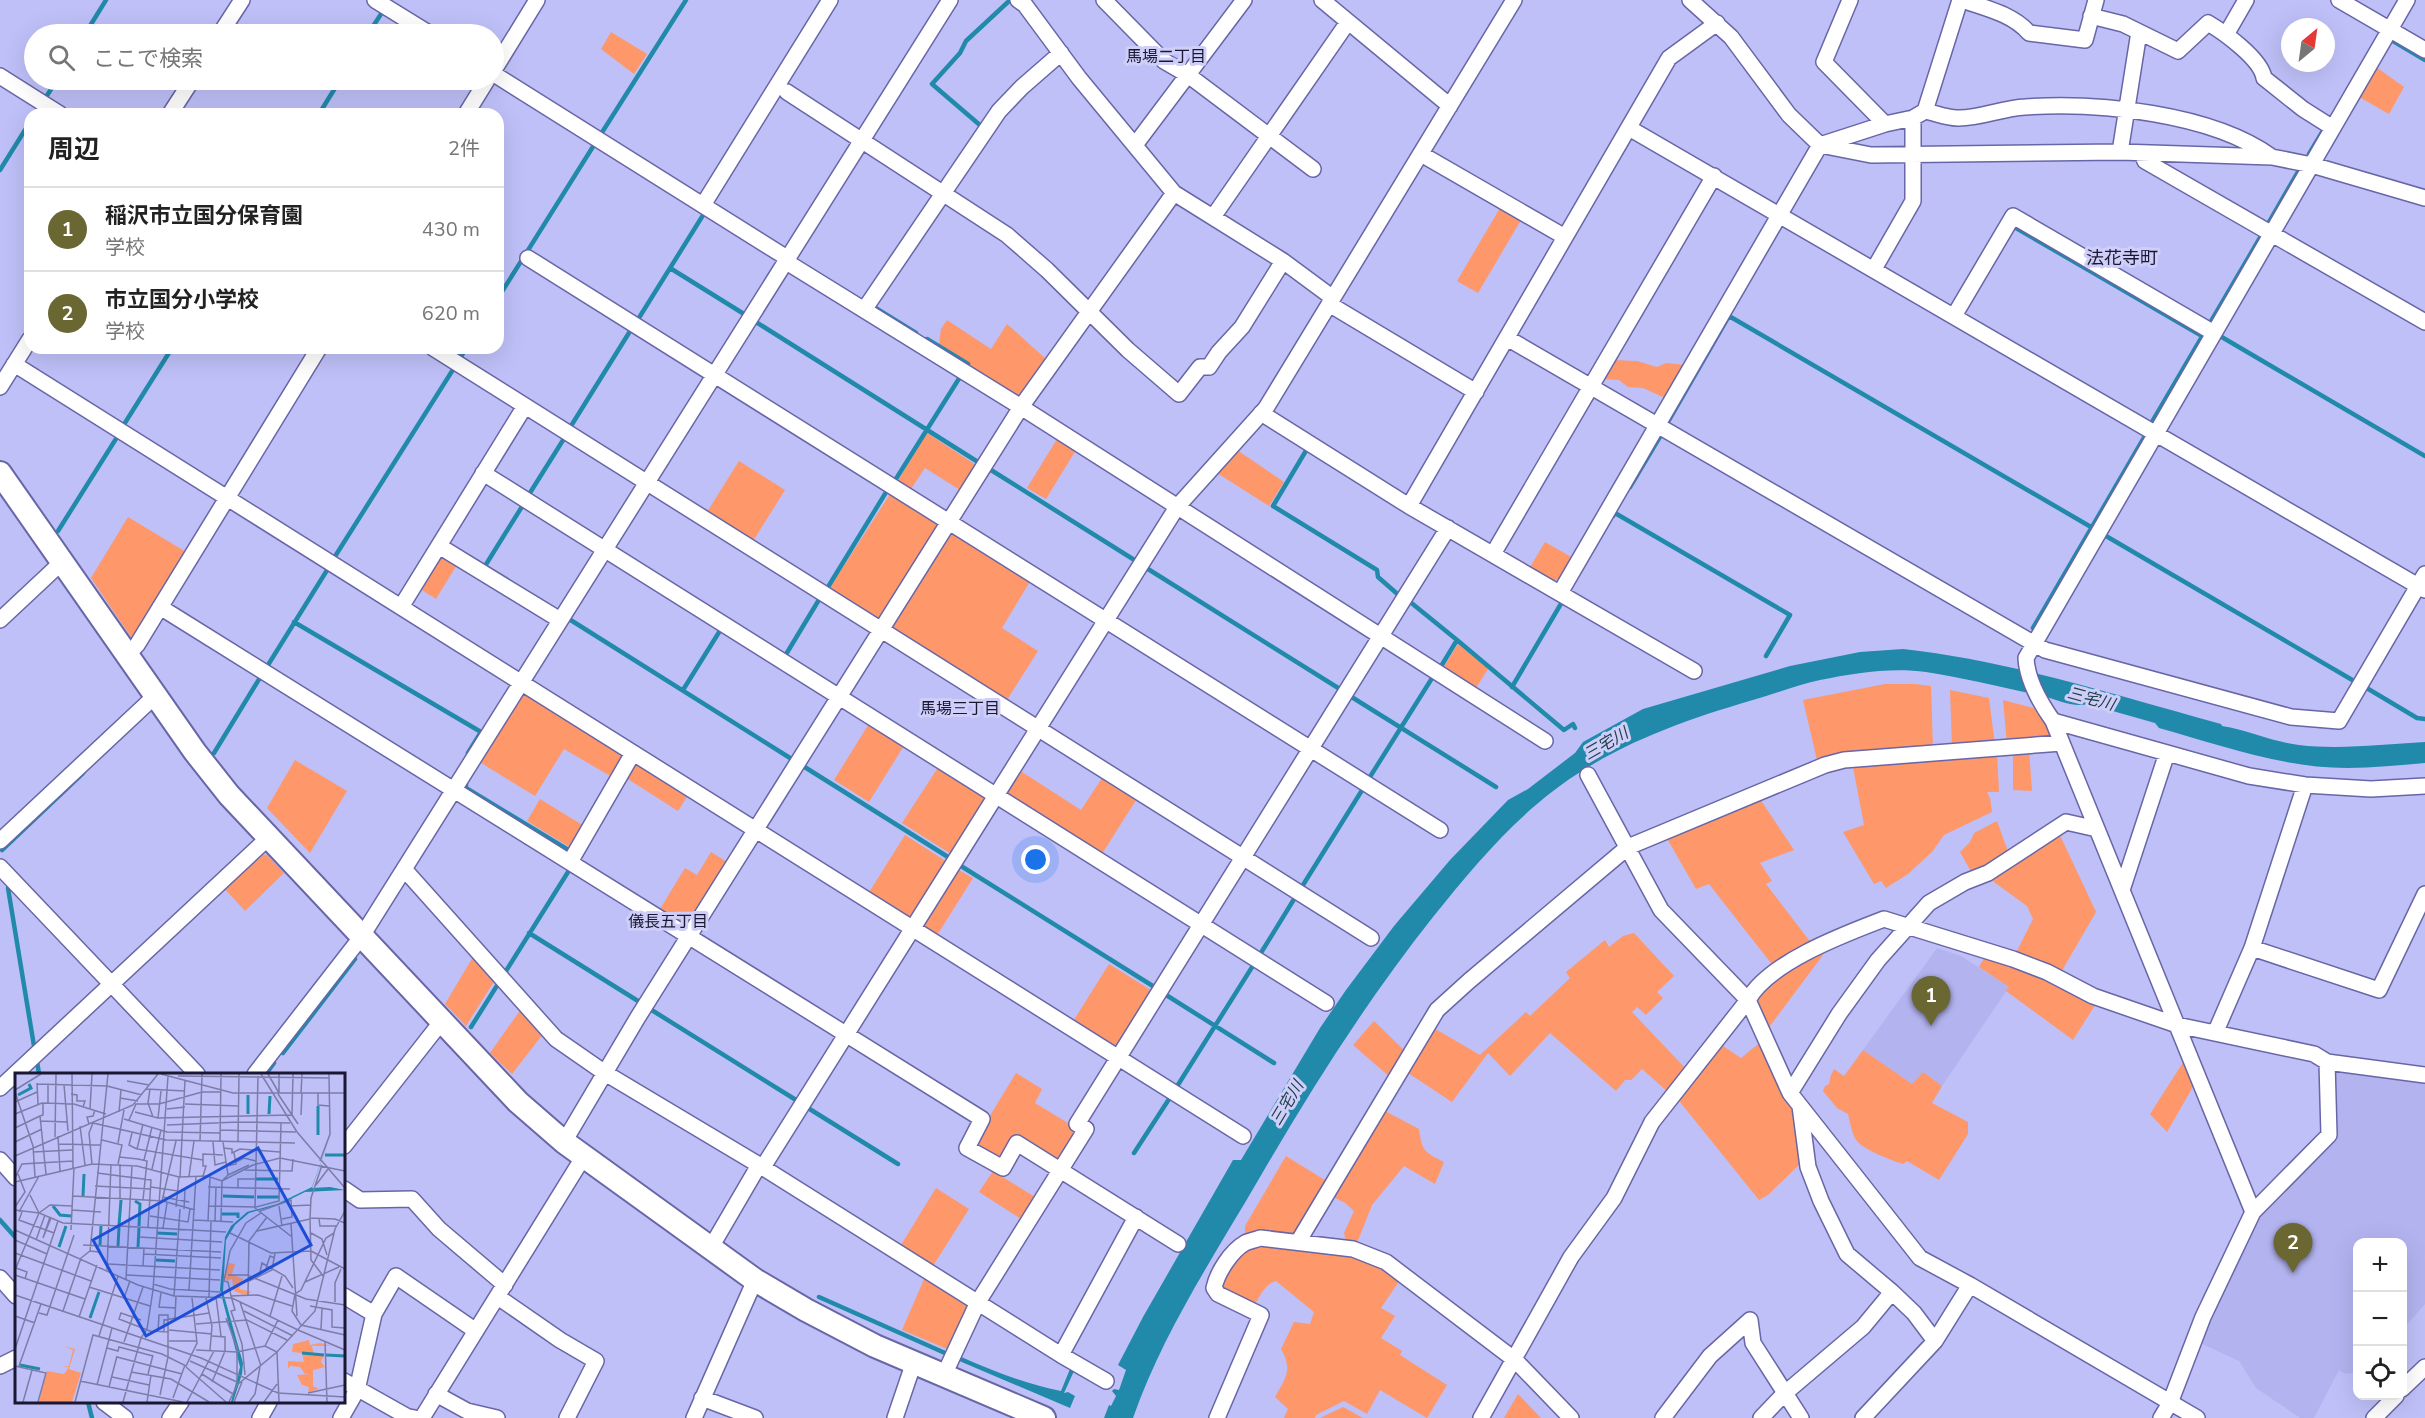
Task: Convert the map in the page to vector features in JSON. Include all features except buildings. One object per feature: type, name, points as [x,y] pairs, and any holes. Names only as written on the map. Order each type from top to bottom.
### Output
[{"type":"street","points":[[226,24],[242,0]]},
{"type":"street","points":[[375,0],[414,24]]},
{"type":"street","points":[[504,55],[537,0]]},
{"type":"street","points":[[703,205],[830,0]]},
{"type":"street","points":[[256,1073],[362,936],[950,0]]},
{"type":"street","points":[[1104,0],[1164,61],[1188,75],[1314,169]]},
{"type":"street","points":[[1135,145],[1244,0]]},
{"type":"street","points":[[1322,0],[1450,106]]},
{"type":"street","points":[[1690,0],[1731,37],[1789,115],[1820,145],[1872,155],[2120,152],[2272,157],[2312,165],[2425,198]]},
{"type":"street","points":[[1850,0],[1824,62],[1885,124]]},
{"type":"street","points":[[1874,269],[1913,201],[1913,155],[1919,115],[1961,0],[2010,18],[2021,24],[2029,33],[2085,40],[2096,0]]},
{"type":"street","points":[[2227,33],[2246,0]]},
{"type":"street","points":[[2339,0],[2425,50]]},
{"type":"street","points":[[2253,1212],[2053,721],[2041,702],[2026,658],[2407,0]]},
{"type":"street","points":[[1020,1],[1174,193],[1283,261],[1331,301],[1476,392]]},
{"type":"street","points":[[711,1249],[761,1166],[1177,507],[1261,413],[1450,106],[1509,2]]},
{"type":"street","points":[[2091,16],[2123,24],[2178,51],[2208,23],[2227,33],[2262,70],[2264,78],[2302,109],[2333,128]]},
{"type":"street","points":[[1213,218],[1348,22]]},
{"type":"street","points":[[1410,506],[1669,58],[1717,23]]},
{"type":"street","points":[[2120,152],[2139,32]]},
{"type":"street","points":[[864,310],[999,111],[1022,87],[1061,53]]},
{"type":"street","points":[[0,76],[51,108]]},
{"type":"street","points":[[504,78],[864,310],[1021,407],[1545,741]]},
{"type":"street","points":[[174,108],[186,90]]},
{"type":"street","points":[[470,108],[482,90]]},
{"type":"street","points":[[787,92],[1007,235],[1179,394],[1200,368],[1209,367],[1219,352],[1242,327],[1283,261]]},
{"type":"street","points":[[1560,593],[1820,145],[1919,115],[1957,118],[2024,107],[2126,110],[2159,114],[2211,129],[2256,146],[2272,157]]},
{"type":"street","points":[[1507,338],[2045,650],[2291,717],[2339,721],[2423,583],[2156,433],[1629,128]]},
{"type":"street","points":[[2142,153],[2145,161],[2425,322]]},
{"type":"street","points":[[1420,154],[1566,237]]},
{"type":"street","points":[[1493,554],[1714,176]]},
{"type":"street","points":[[564,1142],[688,936],[1021,407],[1088,310],[1174,193]]},
{"type":"street","points":[[1954,316],[2013,216],[2214,333]]},
{"type":"street","points":[[528,258],[1440,830]]},
{"type":"street","points":[[0,387],[24,348]]},
{"type":"street","points":[[127,656],[137,645],[226,497],[316,354]]},
{"type":"street","points":[[443,354],[1371,938]]},
{"type":"street","points":[[14,364],[1244,1136]]},
{"type":"street","points":[[401,607],[525,406]]},
{"type":"street","points":[[1261,413],[1410,506],[1694,671]]},
{"type":"street","points":[[0,473],[195,752],[268,838],[518,1102],[564,1142],[755,1280],[876,1346],[1030,1415]]},
{"type":"street","points":[[483,473],[1326,1003]]},
{"type":"street","points":[[944,1375],[978,1302],[1086,1130],[1077,1124],[1448,528]]},
{"type":"street","points":[[439,546],[560,620]]},
{"type":"street","points":[[0,620],[62,562]]},
{"type":"street","points":[[160,607],[982,1119],[967,1148],[1003,1168],[1017,1143],[1178,1244]]},
{"type":"street","points":[[0,841],[155,696]]},
{"type":"street","points":[[2053,721],[2249,776],[2305,785],[2371,789],[2425,786]]},
{"type":"street","points":[[1298,1242],[1437,1010],[1628,847],[1825,765],[1844,760],[2062,743]]},
{"type":"street","points":[[570,862],[633,753]]},
{"type":"street","points":[[2122,890],[2167,753]]},
{"type":"street","points":[[1588,775],[1661,910],[1748,1000],[1790,1094],[1920,1258],[2197,1418]]},
{"type":"street","points":[[2216,1031],[2252,948],[2305,785]]},
{"type":"street","points":[[1790,1094],[1839,1014],[1878,960],[1906,926],[1929,903],[1965,882],[1988,873],[2066,822],[2097,829]]},
{"type":"street","points":[[16,1073],[268,838]]},
{"type":"street","points":[[0,867],[196,1073]]},
{"type":"street","points":[[404,869],[556,1039],[605,1073],[761,1166],[1106,1381]]},
{"type":"street","points":[[2252,948],[2379,990],[2425,894]]},
{"type":"street","points":[[1481,1418],[1571,1257],[1614,1198],[1653,1122],[1755,988],[1810,950],[1884,919],[2013,959],[2047,972],[2093,996],[2177,1024],[2314,1054],[2327,1062],[2425,1075]]},
{"type":"street","points":[[345,1145],[442,1021]]},
{"type":"street","points":[[2161,1418],[2170,1403],[2203,1317],[2253,1212],[2329,1135],[2327,1062]]},
{"type":"street","points":[[0,1088],[15,1074]]},
{"type":"street","points":[[1800,1106],[1808,1167],[1846,1254],[1914,1313],[1935,1341]]},
{"type":"street","points":[[422,1418],[584,1156]]},
{"type":"street","points":[[0,1160],[15,1177]]},
{"type":"street","points":[[345,1190],[360,1200],[412,1199],[501,1291],[560,1340],[596,1360],[567,1418]]},
{"type":"street","points":[[1061,1355],[1136,1217]]},
{"type":"street","points":[[1217,1418],[1261,1315],[1218,1294],[1214,1288],[1215,1281],[1235,1251],[1246,1242],[1260,1239],[1353,1249],[1386,1262],[1515,1360],[1571,1418]]},
{"type":"street","points":[[341,1418],[357,1390],[374,1314],[396,1276],[476,1331]]},
{"type":"street","points":[[0,1278],[15,1295]]},
{"type":"street","points":[[694,1418],[755,1280]]},
{"type":"street","points":[[1863,1418],[1935,1341],[1970,1285]]},
{"type":"street","points":[[1761,1418],[1784,1394],[1863,1327],[1892,1292]]},
{"type":"street","points":[[345,1297],[374,1314]]},
{"type":"street","points":[[1663,1418],[1710,1356],[1750,1320],[1753,1343],[1784,1394],[1802,1418]]},
{"type":"street","points":[[0,1366],[15,1358]]},
{"type":"street","points":[[895,1418],[914,1362]]},
{"type":"street","points":[[2407,1385],[2425,1367]]},
{"type":"street","points":[[345,1382],[408,1417],[414,1418]]},
{"type":"street","points":[[436,1394],[467,1411],[497,1418]]},
{"type":"street","points":[[702,1398],[754,1418]]},
{"type":"street","points":[[2374,1418],[2391,1400]]},
{"type":"street","points":[[106,1403],[125,1418]]},
{"type":"street","points":[[170,1418],[180,1403]]},
{"type":"street","points":[[260,1418],[268,1403]]},
{"type":"shaded area","points":[[611,32],[647,54],[634,74],[601,49]]},
{"type":"shaded area","points":[[2376,67],[2404,87],[2389,114],[2359,97]]},
{"type":"shaded area","points":[[1500,208],[1521,220],[1478,293],[1457,281]]},
{"type":"shaded area","points":[[947,320],[991,349],[1007,324],[1046,359],[1023,393],[1015,396],[968,367],[970,363],[939,344],[941,329]]},
{"type":"shaded area","points":[[1612,360],[1637,361],[1657,367],[1666,363],[1685,365],[1665,398],[1643,388],[1628,387],[1619,380],[1602,379]]},
{"type":"shaded area","points":[[927,433],[976,465],[960,490],[925,468],[909,492],[896,484]]},
{"type":"shaded area","points":[[1057,439],[1076,450],[1046,499],[1027,488]]},
{"type":"shaded area","points":[[1237,450],[1284,482],[1269,506],[1217,473]]},
{"type":"shaded area","points":[[739,461],[785,490],[753,541],[707,512]]},
{"type":"shaded area","points":[[892,491],[937,520],[938,525],[881,616],[876,618],[829,589]]},
{"type":"shaded area","points":[[128,517],[186,552],[133,640],[91,578]]},
{"type":"shaded area","points":[[954,531],[1032,578],[1002,628],[1038,651],[1007,700],[893,629],[892,622],[948,532]]},
{"type":"shaded area","points":[[1545,542],[1573,558],[1561,578],[1551,581],[1529,569]]},
{"type":"shaded area","points":[[437,554],[458,563],[436,599],[417,587]]},
{"type":"shaded area","points":[[1458,644],[1488,669],[1474,691],[1442,670]]},
{"type":"shaded area","points":[[1885,684],[1931,686],[1933,749],[1817,760],[1803,700]]},
{"type":"shaded area","points":[[1950,690],[1989,698],[1995,745],[1952,747]]},
{"type":"shaded area","points":[[521,691],[625,754],[612,777],[564,749],[535,796],[478,761]]},
{"type":"shaded area","points":[[2003,700],[2041,710],[2051,736],[2044,741],[2007,744]]},
{"type":"shaded area","points":[[870,722],[905,744],[869,802],[834,780]]},
{"type":"shaded area","points":[[2029,749],[2032,791],[2013,790],[2013,751]]},
{"type":"shaded area","points":[[1997,751],[1999,792],[1987,792],[1992,812],[1944,835],[1932,852],[1908,874],[1886,888],[1881,881],[1874,884],[1843,832],[1864,825],[1852,762]]},
{"type":"shaded area","points":[[295,760],[347,791],[310,853],[267,808]]},
{"type":"shaded area","points":[[633,761],[690,792],[678,811],[623,776]]},
{"type":"shaded area","points":[[939,766],[984,795],[986,800],[951,854],[902,823]]},
{"type":"shaded area","points":[[1019,770],[1081,810],[1104,775],[1138,797],[1100,857],[1007,798],[1005,792]]},
{"type":"shaded area","points":[[1758,796],[1794,850],[1760,863],[1772,881],[1766,884],[1812,944],[1774,967],[1709,884],[1696,889],[1665,835]]},
{"type":"shaded area","points":[[540,799],[584,826],[571,848],[527,821]]},
{"type":"shaded area","points":[[1997,821],[2009,854],[1973,875],[1960,852],[1970,842],[1974,833]]},
{"type":"shaded area","points":[[2058,831],[2096,912],[2060,974],[2015,955],[2033,919],[2027,906],[1987,877]]},
{"type":"shaded area","points":[[905,835],[947,862],[912,917],[907,919],[868,894]]},
{"type":"shaded area","points":[[711,852],[727,862],[690,922],[683,924],[660,909],[685,868],[697,875]]},
{"type":"shaded area","points":[[259,854],[267,855],[284,873],[245,911],[223,887]]},
{"type":"shaded area","points":[[957,869],[973,878],[936,937],[925,930],[923,924]]},
{"type":"shaded area","points":[[1634,933],[1674,976],[1657,992],[1663,998],[1646,1015],[1637,1007],[1632,1012],[1687,1070],[1668,1092],[1642,1069],[1631,1080],[1625,1080],[1616,1091],[1550,1033],[1510,1076],[1488,1053],[1452,1102],[1405,1071],[1432,1027],[1480,1055],[1526,1012],[1530,1016],[1570,978],[1566,972],[1605,940],[1609,947],[1623,936]]},
{"type":"shaded area","points":[[1937,948],[1961,956],[2009,987],[1942,1086],[1923,1072],[1912,1084],[1863,1050]]},
{"type":"shaded area","points":[[1819,950],[1823,955],[1767,1030],[1755,998],[1759,990]]},
{"type":"shaded area","points":[[1986,955],[2048,977],[2097,1002],[2073,1040],[2006,991],[2009,987],[1979,967]]},
{"type":"shaded area","points":[[473,957],[495,980],[466,1026],[445,1004]]},
{"type":"shaded area","points":[[1109,964],[1154,992],[1120,1047],[1113,1049],[1072,1023]]},
{"type":"shaded area","points":[[521,1009],[543,1034],[512,1074],[490,1053]]},
{"type":"shaded area","points":[[1374,1021],[1406,1052],[1391,1078],[1353,1045]]},
{"type":"shaded area","points":[[1762,1041],[1795,1105],[1803,1161],[1768,1195],[1759,1200],[1676,1097],[1720,1044],[1741,1058]]},
{"type":"shaded area","points":[[1863,1050],[1912,1084],[1923,1072],[1942,1086],[1932,1103],[1968,1122],[1968,1134],[1939,1180],[1907,1161],[1903,1164],[1865,1148],[1854,1135],[1848,1114],[1837,1108],[1823,1091],[1829,1084],[1834,1069],[1844,1076]]},
{"type":"shaded area","points":[[2184,1061],[2194,1085],[2167,1132],[2150,1114]]},
{"type":"shaded area","points":[[2337,1069],[2425,1078],[2425,1304],[2407,1324],[2407,1238],[2353,1238],[2353,1373],[2346,1374],[2339,1370],[2314,1418],[2300,1418],[2256,1388],[2239,1361],[2198,1342],[2258,1213],[2332,1138],[2332,1078]]},
{"type":"shaded area","points":[[1016,1073],[1042,1089],[1035,1103],[1076,1128],[1070,1146],[1056,1159],[1017,1135],[1003,1158],[997,1159],[976,1147],[974,1142]]},
{"type":"shaded area","points":[[1383,1110],[1419,1129],[1425,1150],[1444,1162],[1435,1184],[1404,1166],[1372,1205],[1357,1243],[1346,1242],[1344,1233],[1354,1211],[1330,1195]]},
{"type":"shaded area","points":[[1286,1156],[1328,1182],[1297,1235],[1248,1238],[1245,1226]]},
{"type":"shaded area","points":[[993,1171],[1035,1197],[1021,1219],[979,1192]]},
{"type":"shaded area","points":[[936,1188],[969,1209],[933,1266],[901,1245]]},
{"type":"shaded area","points":[[1263,1242],[1351,1252],[1402,1277],[1381,1308],[1395,1316],[1381,1338],[1402,1351],[1400,1355],[1447,1385],[1427,1418],[1380,1390],[1367,1414],[1344,1401],[1316,1415],[1315,1418],[1284,1418],[1288,1409],[1275,1397],[1287,1373],[1287,1363],[1281,1349],[1294,1322],[1310,1324],[1314,1312],[1276,1281],[1260,1295],[1254,1307],[1221,1292],[1226,1273],[1233,1260]]},
{"type":"shaded area","points":[[925,1277],[967,1302],[967,1308],[947,1349],[902,1330]]},
{"type":"shaded area","points":[[1518,1394],[1541,1418],[1504,1418]]},
{"type":"shaded area","points":[[1343,1407],[1363,1418],[1320,1418]]},
{"type":"water","name":"三宅川","points":[[1903,649],[1943,654],[2023,670],[2289,743],[2346,747],[2425,742],[2425,763],[2347,768],[2275,760],[2159,728],[2155,723],[2088,704],[2071,704],[1955,677],[1900,670],[1833,677],[1806,684],[1694,719],[1627,746],[1585,769],[1541,800],[1503,836],[1433,917],[1364,1011],[1280,1143],[1175,1325],[1145,1386],[1133,1418],[1104,1418],[1109,1405],[1111,1406],[1116,1396],[1112,1391],[1119,1390],[1126,1370],[1118,1365],[1233,1160],[1241,1160],[1320,1028],[1394,926],[1450,860],[1508,800],[1528,789],[1575,753],[1583,742],[1643,709],[1790,666],[1860,652]]},
{"type":"water","points":[[959,1356],[1035,1385],[1061,1391],[1070,1369],[1074,1371],[1064,1393],[1068,1392],[1075,1396],[1070,1408],[957,1360]]},
{"type":"waterway","points":[[91,24],[106,0]]},
{"type":"waterway","points":[[601,134],[686,0]]},
{"type":"waterway","points":[[980,128],[981,126],[932,84],[960,53],[966,41],[1009,1]]},
{"type":"waterway","points":[[375,24],[383,11]]},
{"type":"waterway","points":[[2393,41],[2425,60]]},
{"type":"waterway","points":[[46,97],[51,90]]},
{"type":"waterway","points":[[323,108],[334,90]]},
{"type":"waterway","points":[[2309,154],[2324,129]]},
{"type":"waterway","points":[[0,170],[24,132]]},
{"type":"waterway","points":[[504,288],[594,145]]},
{"type":"waterway","points":[[2269,222],[2299,170]]},
{"type":"waterway","points":[[637,321],[705,212]]},
{"type":"waterway","points":[[2016,228],[2202,336]]},
{"type":"waterway","points":[[2210,323],[2261,236]]},
{"type":"waterway","points":[[670,268],[744,314]]},
{"type":"waterway","points":[[874,307],[916,333]]},
{"type":"waterway","points":[[1668,422],[1729,316],[2091,527]]},
{"type":"waterway","points":[[756,322],[978,462]]},
{"type":"waterway","points":[[571,426],[632,328]]},
{"type":"waterway","points":[[2152,422],[2203,335]]},
{"type":"waterway","points":[[2220,336],[2425,456]]},
{"type":"waterway","points":[[927,339],[968,364]]},
{"type":"waterway","points":[[123,426],[168,354]]},
{"type":"waterway","points":[[334,558],[454,368]]},
{"type":"waterway","points":[[894,482],[960,377]]},
{"type":"waterway","points":[[58,531],[119,434]]},
{"type":"waterway","points":[[1630,487],[1661,435]]},
{"type":"waterway","points":[[2033,628],[2145,436]]},
{"type":"waterway","points":[[528,496],[565,437]]},
{"type":"waterway","points":[[1307,449],[1273,506],[1377,570],[1378,577],[1402,598]]},
{"type":"waterway","points":[[991,470],[1136,561]]},
{"type":"waterway","points":[[828,587],[888,489]]},
{"type":"waterway","points":[[488,568],[485,566],[523,505]]},
{"type":"waterway","points":[[1613,516],[1615,513],[1790,615],[1766,656]]},
{"type":"waterway","points":[[2106,536],[2354,681]]},
{"type":"waterway","points":[[268,665],[329,567]]},
{"type":"waterway","points":[[1148,569],[1343,691]]},
{"type":"waterway","points":[[781,653],[785,656],[820,598]]},
{"type":"waterway","points":[[1409,601],[1457,640]]},
{"type":"waterway","points":[[1512,687],[1562,602]]},
{"type":"waterway","points":[[569,619],[790,758]]},
{"type":"waterway","points":[[294,622],[481,732],[468,753]]},
{"type":"waterway","points":[[683,690],[721,629]]},
{"type":"waterway","points":[[1440,668],[1457,640],[1564,730],[1573,724],[1575,728]]},
{"type":"waterway","points":[[1368,780],[1434,675]]},
{"type":"waterway","points":[[214,753],[261,676]]},
{"type":"waterway","points":[[2365,687],[2417,718],[2425,719]]},
{"type":"waterway","points":[[1350,696],[1496,787]]},
{"type":"waterway","points":[[803,766],[948,857]]},
{"type":"waterway","points":[[2,850],[83,773]]},
{"type":"waterway","points":[[466,783],[466,788],[570,851]]},
{"type":"waterway","points":[[1303,885],[1364,787]]},
{"type":"waterway","points":[[961,866],[1156,988]]},
{"type":"waterway","points":[[506,971],[568,872]]},
{"type":"waterway","points":[[8,888],[34,1046]]},
{"type":"waterway","points":[[1259,956],[1296,896]]},
{"type":"waterway","points":[[529,933],[638,1001]]},
{"type":"waterway","points":[[283,1053],[355,959]]},
{"type":"waterway","points":[[1176,1088],[1254,964]]},
{"type":"waterway","points":[[471,1027],[498,984]]},
{"type":"waterway","points":[[1163,993],[1274,1063]]},
{"type":"waterway","points":[[650,1009],[796,1100]]},
{"type":"waterway","points":[[37,1061],[39,1073]]},
{"type":"waterway","points":[[267,1073],[274,1063]]},
{"type":"waterway","points":[[1134,1153],[1171,1096]]},
{"type":"waterway","points":[[808,1108],[898,1164]]},
{"type":"waterway","points":[[0,1220],[15,1237]]},
{"type":"waterway","points":[[819,1297],[945,1353]]},
{"type":"waterway","points":[[88,1403],[92,1418]]},
{"type":"place","name":"稲沢市立国分保育園","points":[[1931,1026]]},
{"type":"place","name":"市立国分小学校","points":[[2293,1273]]},
{"type":"district","name":"馬場二丁目","points":[[1166,57]]},
{"type":"district","name":"法花寺町","points":[[2122,258]]},
{"type":"district","name":"馬場三丁目","points":[[960,709]]},
{"type":"district","name":"儀長五丁目","points":[[668,922]]}]
